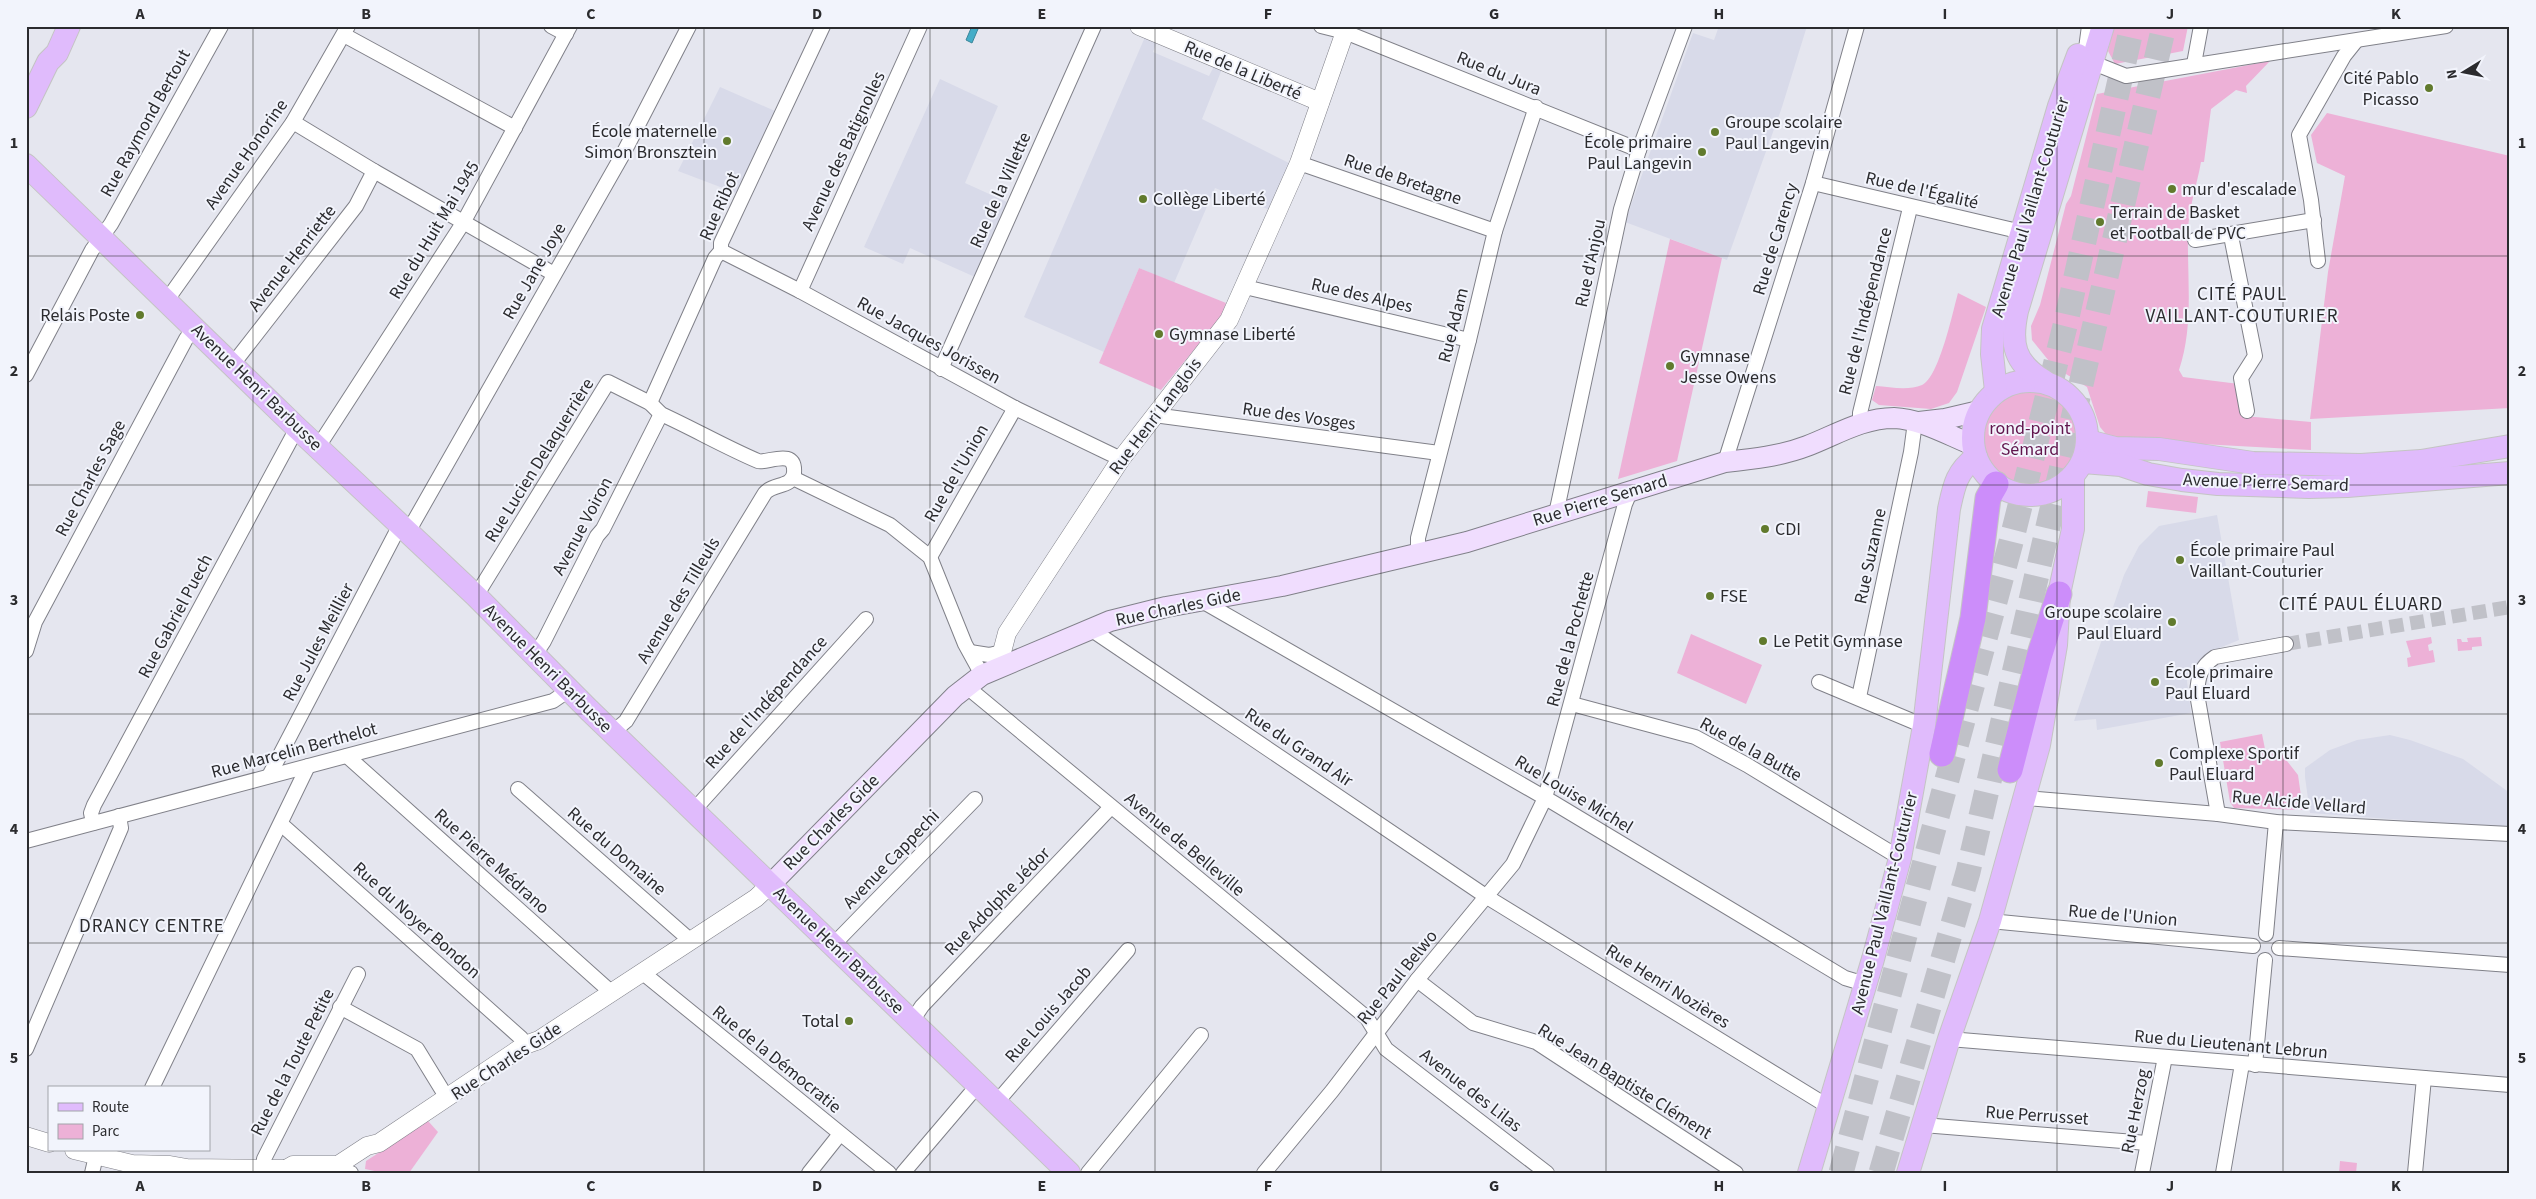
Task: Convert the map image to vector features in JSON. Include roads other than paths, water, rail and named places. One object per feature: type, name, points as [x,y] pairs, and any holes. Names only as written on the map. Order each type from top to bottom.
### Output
[{"type":"highway","points":[[1942,754],[1973,618],[1988,498],[1996,484]]},
{"type":"highway","points":[[2010,770],[2038,657],[2059,594]]},
{"type":"main road","points":[[48,62],[49,46],[58,26]]},
{"type":"main road","points":[[26,107],[48,62],[57,53],[69,26]]},
{"type":"main road","name":"Avenue Paul Vaillant-Couturier","points":[[1996,391],[1992,354],[1993,329],[2059,106],[2088,26]]},
{"type":"main road","name":"Avenue Paul Vaillant-Couturier","points":[[2044,381],[2030,371],[2018,357],[2013,330],[2103,26]]},
{"type":"main road","name":"Avenue Henri Barbusse","points":[[26,165],[297,428],[476,596],[569,690],[834,944],[977,1086],[1070,1173]]},
{"type":"main road","points":[[1908,1173],[1949,1039],[1990,921],[2026,798],[2039,745],[2056,645],[2059,594],[2073,529],[2082,460],[2086,424],[2081,409],[2071,396],[2057,386],[2044,381],[2018,381],[1996,391],[1979,411],[1973,427],[1974,451],[1984,472],[1996,484],[2011,492],[2028,495],[2044,494],[2060,487],[2082,460]]},
{"type":"main road","name":"Rue Pierre Semard","points":[[1915,422],[1945,419],[1979,411]]},
{"type":"main road","name":"Rue Pierre Semard","points":[[1282,586],[1467,542],[1725,462],[1777,455],[1807,446],[1860,423],[1895,418],[1915,422],[1974,451]]},
{"type":"main road","name":"Avenue Pierre Semard","points":[[2082,460],[2114,448],[2159,449],[2252,463],[2361,465],[2421,461],[2510,446]]},
{"type":"main road","name":"Avenue Paul Vaillant-Couturier","points":[[1810,1173],[1900,858],[1924,726],[1949,509],[1953,490],[1963,467],[1974,451]]},
{"type":"main road","name":"Avenue Pierre Semard","points":[[2082,460],[2121,466],[2162,477],[2218,484],[2309,487],[2363,485],[2510,473]]},
{"type":"main road","name":"Rue Charles Gide","points":[[770,884],[937,714],[1004,658],[1088,628],[1137,614],[1282,586]]},
{"type":"street","name":"Rue Raymond Bertout","points":[[26,375],[92,250],[102,237],[221,26]]},
{"type":"street","points":[[552,26],[568,30]]},
{"type":"street","name":"Rue Jane Joye","points":[[404,529],[623,154],[689,26]]},
{"type":"street","name":"Rue Ribot","points":[[650,402],[823,26]]},
{"type":"street","name":"Avenue des Batignolles","points":[[800,291],[920,26]]},
{"type":"street","name":"Rue de la Villette","points":[[941,368],[1094,26]]},
{"type":"street","name":"Rue de la Liberté","points":[[1139,26],[1320,102]]},
{"type":"street","name":"Rue du Jura","points":[[1321,26],[1346,29],[1639,150]]},
{"type":"street","name":"Rue d'Anjou","points":[[1556,514],[1620,209],[1639,150],[1685,26]]},
{"type":"street","name":"Rue de Carency","points":[[1725,462],[1813,183],[1857,26]]},
{"type":"street","name":"Avenue Paul Vaillant-Couturier","points":[[2088,26],[2086,56],[2091,62]]},
{"type":"street","points":[[2194,64],[2202,26]]},
{"type":"street","points":[[2091,62],[2126,76],[2446,26]]},
{"type":"street","name":"Rue Henri Langlois","points":[[1004,658],[1007,633],[1121,459],[1229,320],[1300,163],[1346,29]]},
{"type":"street","points":[[346,30],[515,128]]},
{"type":"street","name":"Avenue Honorine","points":[[167,300],[293,122],[346,30]]},
{"type":"street","name":"Rue du Huit Mai 1945","points":[[318,447],[463,223],[568,30]]},
{"type":"street","points":[[2318,261],[2314,220],[2299,136],[2344,56],[2356,41]]},
{"type":"street","name":"Rue Adam","points":[[1418,553],[1418,538],[1470,340],[1494,232],[1536,107]]},
{"type":"street","points":[[293,122],[463,223],[554,274]]},
{"type":"street","name":"Rue de Bretagne","points":[[1300,163],[1494,232]]},
{"type":"street","name":"Avenue Henriette","points":[[233,364],[356,206],[374,171]]},
{"type":"street","name":"Rue de l'Égalité","points":[[1813,183],[1910,208],[2022,232]]},
{"type":"street","name":"Rue de l'Indépendance","points":[[1860,423],[1860,413],[1910,208]]},
{"type":"street","points":[[2196,240],[2232,236],[2314,220]]},
{"type":"street","points":[[2232,236],[2255,356],[2241,378],[2247,411]]},
{"type":"street","name":"Rue Jacques Jorissen","points":[[721,251],[800,291],[1015,408],[1121,459]]},
{"type":"street","name":"Rue des Alpes","points":[[1245,287],[1470,340]]},
{"type":"street","name":"Rue Charles Sage","points":[[26,650],[35,622],[186,338],[195,327]]},
{"type":"street","name":"Rue Lucien Delaquerrière","points":[[476,596],[608,382],[650,402]]},
{"type":"street","points":[[650,402],[662,414],[759,461],[768,461],[782,457],[790,461],[794,469],[792,478],[890,525],[930,557],[970,652],[975,681]]},
{"type":"street","name":"Rue de l'Union","points":[[930,557],[1015,408]]},
{"type":"street","name":"Avenue Voiron","points":[[534,656],[544,641],[596,536],[603,529],[662,414]]},
{"type":"street","name":"Rue des Vosges","points":[[1154,415],[1439,454]]},
{"type":"street","name":"Rue Suzanne","points":[[1859,697],[1911,452],[1915,422]]},
{"type":"street","name":"Rue Gabriel Puech","points":[[93,823],[91,813],[94,805],[297,428]]},
{"type":"street","name":"Avenue des Tilleuls","points":[[613,732],[626,721],[765,493],[774,486],[788,484],[792,478]]},
{"type":"street","name":"Rue de la Pochette","points":[[1545,798],[1625,504],[1631,490]]},
{"type":"street","name":"Rue Jules Meillier","points":[[269,776],[404,529]]},
{"type":"street","name":"Rue Louise Michel","points":[[1202,602],[1545,798],[1845,978],[1865,984]]},
{"type":"street","name":"Rue de l'Indépendance","points":[[694,810],[866,618]]},
{"type":"street","name":"Rue du Grand Air","points":[[1088,628],[1487,897]]},
{"type":"street","points":[[2218,814],[2197,694],[2198,675],[2206,663],[2215,657],[2286,644]]},
{"type":"street","points":[[970,652],[1004,658]]},
{"type":"street","name":"Avenue de Belleville","points":[[975,681],[1111,807],[1367,1018],[1376,1033]]},
{"type":"street","points":[[1819,682],[1859,697],[1924,726]]},
{"type":"street","name":"Rue Marcelin Berthelot","points":[[26,841],[553,701],[569,690]]},
{"type":"street","name":"Rue de la Butte","points":[[1572,704],[1695,737],[1747,765],[1900,858]]},
{"type":"street","name":"Rue Pierre Médrano","points":[[346,756],[612,993]]},
{"type":"street","points":[[153,1086],[308,766]]},
{"type":"street","name":"Rue du Domaine","points":[[518,789],[690,941]]},
{"type":"street","name":"Rue Paul Belwo","points":[[1264,1173],[1417,980],[1514,864],[1545,798]]},
{"type":"street","name":"Rue Alcide Vellard","points":[[2026,798],[2218,814],[2276,822],[2510,834]]},
{"type":"street","name":"Avenue Cappechi","points":[[834,944],[975,799]]},
{"type":"street","name":"Rue Adolphe Jédor","points":[[912,1021],[922,1006],[1111,807]]},
{"type":"street","points":[[26,1049],[32,1022],[121,828],[119,816]]},
{"type":"street","points":[[2266,934],[2276,822]]},
{"type":"street","name":"Rue du Noyer Bondon","points":[[281,824],[521,1038],[525,1045]]},
{"type":"street","name":"Rue Charles Gide","points":[[286,1169],[293,1165],[343,1170],[371,1153],[379,1143],[525,1045],[539,1040],[643,973],[759,895],[770,884]]},
{"type":"street","name":"Rue Henri Nozières","points":[[1487,897],[1828,1107]]},
{"type":"street","name":"Rue de l'Union","points":[[1990,921],[2253,946]]},
{"type":"street","points":[[2266,934],[2273,936],[2278,948],[2276,954],[2265,960],[2259,958],[2253,946],[2255,940],[2266,934]]},
{"type":"street","points":[[2278,948],[2510,965]]},
{"type":"street","name":"Rue Louis Jacob","points":[[996,1104],[1128,950]]},
{"type":"street","points":[[2223,1173],[2249,1065],[2265,960]]},
{"type":"street","name":"Rue de la Démocratie","points":[[643,973],[889,1173]]},
{"type":"street","name":"Rue de la Toute Petite","points":[[263,1169],[264,1159],[358,974]]},
{"type":"street","name":"Rue Jean Baptiste Clément","points":[[1417,980],[1473,1023],[1536,1042],[1736,1173]]},
{"type":"street","points":[[340,1007],[417,1048],[448,1098]]},
{"type":"street","name":"Avenue des Lilas","points":[[1376,1033],[1386,1049],[1547,1173]]},
{"type":"street","points":[[1088,1173],[1201,1035]]},
{"type":"street","name":"Rue du Lieutenant Lebrun","points":[[1949,1039],[2510,1085]]},
{"type":"street","name":"Rue Herzog","points":[[2142,1173],[2165,1057]]},
{"type":"street","points":[[2415,1173],[2424,1078]]},
{"type":"street","points":[[903,1173],[977,1086]]},
{"type":"street","name":"Rue Perrusset","points":[[1923,1125],[2147,1143]]},
{"type":"street","points":[[809,1173],[840,1134]]},
{"type":"street","points":[[26,1136],[48,1143]]},
{"type":"street","name":"Rue Charles Gide","points":[[77,1152],[94,1165],[119,1155],[132,1164],[241,1171],[286,1169],[293,1172],[313,1173]]},
{"type":"water","points":[[972,26],[978,29],[972,43],[966,40]]},
{"type":"tunnel","points":[[1841,1173],[2011,542],[2065,326],[2132,26]]},
{"type":"tunnel","points":[[1881,1173],[1968,872],[2164,26]]},
{"type":"tunnel","points":[[2286,644],[2510,607]]},
{"type":"place","name":"Cité Pablo Picasso","points":[[2429,88]]},
{"type":"place","name":"Groupe scolaire Paul Langevin","points":[[1715,132]]},
{"type":"place","name":"École maternelle Simon Bronsztein","points":[[727,141]]},
{"type":"place","name":"École primaire Paul Langevin","points":[[1702,152]]},
{"type":"place","name":"mur d'escalade","points":[[2172,189]]},
{"type":"place","name":"Collège Liberté","points":[[1143,199]]},
{"type":"place","name":"Terrain de Basket et Football de PVC","points":[[2100,222]]},
{"type":"place","name":"Relais Poste","points":[[140,315]]},
{"type":"place","name":"Gymnase Liberté","points":[[1159,334]]},
{"type":"place","name":"Gymnase Jesse Owens","points":[[1670,366]]},
{"type":"place","name":"CDI","points":[[1765,529]]},
{"type":"place","name":"École primaire Paul Vaillant-Couturier","points":[[2180,560]]},
{"type":"place","name":"FSE","points":[[1710,596]]},
{"type":"place","name":"Groupe scolaire Paul Eluard","points":[[2172,622]]},
{"type":"place","name":"Le Petit Gymnase","points":[[1763,641]]},
{"type":"place","name":"École primaire Paul Eluard","points":[[2155,682]]},
{"type":"place","name":"Complexe Sportif Paul Eluard","points":[[2159,763]]},
{"type":"place","name":"Total","points":[[849,1021]]},
{"type":"district","name":"CITÉ PAUL VAILLANT-COUTURIER","points":[[2242,304]]},
{"type":"district","name":"CITÉ PAUL ÉLUARD","points":[[2361,603]]},
{"type":"district","name":"DRANCY CENTRE","points":[[152,925]]},
{"type":"park label","name":"rond-point Sémard","points":[[2030,438]]}]
